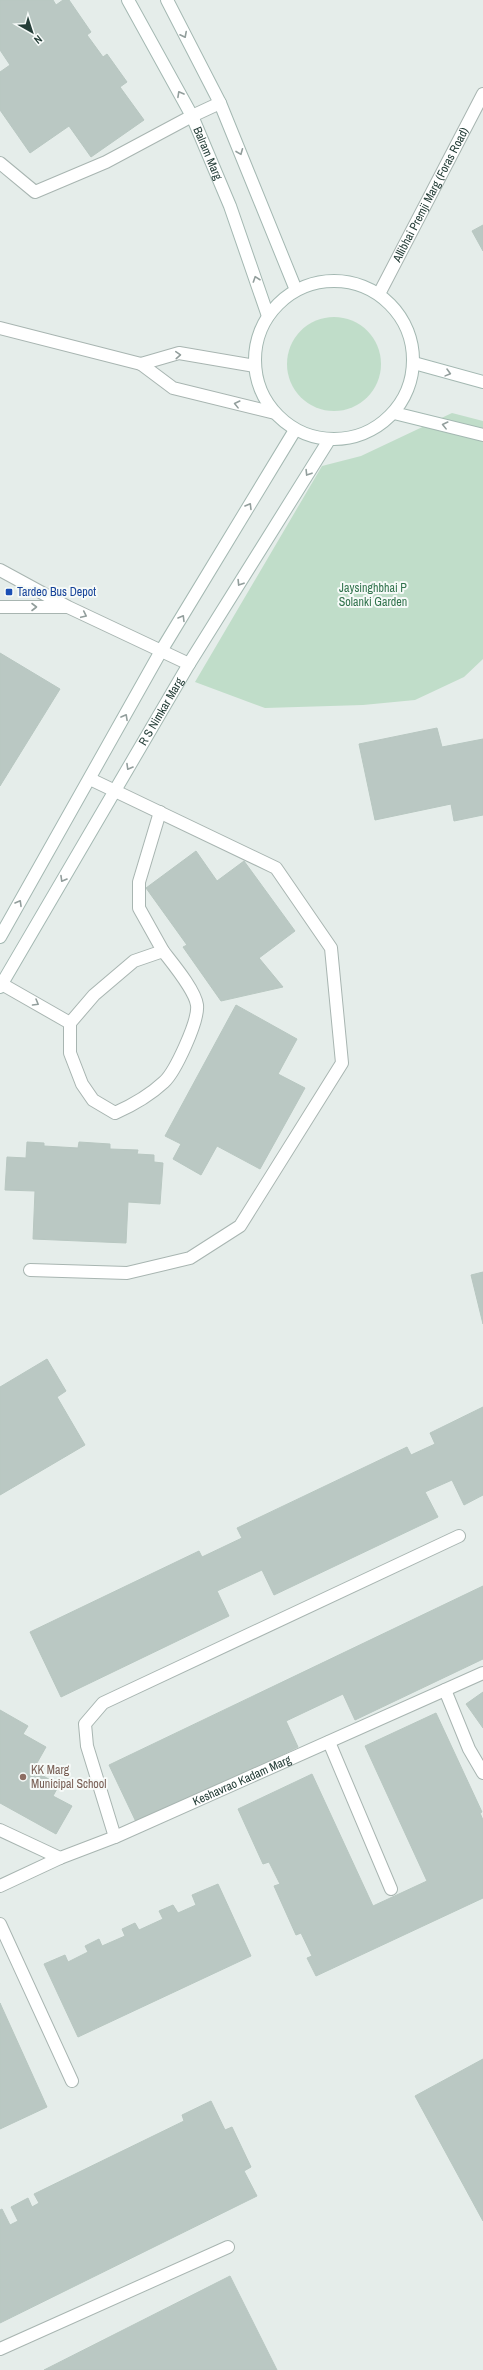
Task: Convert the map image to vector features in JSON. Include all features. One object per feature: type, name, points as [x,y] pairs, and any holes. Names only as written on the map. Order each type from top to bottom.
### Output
[{"type":"street","name":"Balram Marg","points":[[128,0],[192,116],[230,206],[268,316]]},
{"type":"street","points":[[167,0],[220,103],[296,290]]},
{"type":"street","name":"Allibhai Premji Marg (Foras Road)","points":[[379,294],[483,94]]},
{"type":"street","points":[[0,163],[34,192],[106,162],[192,116],[220,103]]},
{"type":"street","points":[[339,281],[360,285],[379,294],[399,313],[410,337],[414,363],[408,389],[394,412],[373,429],[348,438],[329,440],[312,438],[295,430],[275,413],[261,392],[255,366],[257,344],[268,316],[277,303],[296,290],[317,283],[339,281]]},
{"type":"street","points":[[0,328],[141,364],[173,388],[275,413]]},
{"type":"street","points":[[141,364],[179,353],[255,366]]},
{"type":"street","points":[[414,363],[483,382]]},
{"type":"street","points":[[394,412],[483,435]]},
{"type":"street","points":[[0,937],[162,651],[295,430]]},
{"type":"street","name":"R S Nimkar Marg","points":[[1,985],[189,664],[329,440]]},
{"type":"street","points":[[0,570],[68,607],[189,664]]},
{"type":"street","points":[[0,607],[68,607]]},
{"type":"street","points":[[30,1270],[127,1273],[190,1258],[240,1226],[342,1064],[331,948],[276,868],[90,779]]},
{"type":"street","points":[[160,812],[139,882],[139,908],[163,951],[183,977],[197,1005],[193,1032],[165,1081],[142,1099],[115,1113],[93,1100],[82,1084],[70,1053],[70,1023],[94,995],[134,961],[163,951]]},
{"type":"street","points":[[1,985],[70,1023]]},
{"type":"street","points":[[115,1837],[86,1746],[86,1724],[103,1703],[459,1536]]},
{"type":"street","name":"Keshavrao Kadam Marg","points":[[0,1886],[60,1858],[115,1837],[483,1673]]},
{"type":"street","points":[[445,1690],[469,1749],[483,1773]]},
{"type":"street","points":[[328,1742],[391,1889]]},
{"type":"street","points":[[0,1830],[60,1858]]},
{"type":"street","points":[[0,1924],[72,2081]]},
{"type":"street","points":[[0,2349],[228,2247]]},
{"type":"green space","points":[[325,317],[343,317],[352,320],[368,330],[378,346],[381,355],[381,373],[378,382],[368,398],[352,408],[343,411],[325,411],[316,408],[300,398],[290,382],[287,373],[287,355],[290,346],[300,330],[316,320]]},
{"type":"green space","name":"Jaysinghbhai P Solanki Garden","points":[[452,413],[483,421],[483,659],[464,677],[415,700],[363,705],[265,708],[195,682],[322,466],[361,456]]},
{"type":"building","points":[[0,0],[53,0],[56,5],[63,0],[69,0],[91,32],[87,35],[103,57],[107,54],[127,82],[120,87],[144,120],[91,157],[69,126],[30,153],[0,110],[0,72],[10,65],[0,50]]},
{"type":"building","points":[[483,225],[483,251],[472,231]]},
{"type":"building","points":[[0,653],[60,689],[0,786]]},
{"type":"building","points":[[437,728],[442,747],[483,739],[483,815],[454,821],[451,804],[375,820],[359,744]]},
{"type":"building","points":[[196,851],[217,881],[244,861],[295,931],[259,958],[283,987],[221,1001],[183,947],[187,945],[146,888]]},
{"type":"building","points":[[236,1005],[297,1039],[278,1074],[305,1088],[260,1169],[217,1146],[201,1175],[173,1159],[181,1144],[165,1136]]},
{"type":"building","points":[[27,1142],[44,1143],[44,1146],[78,1148],[79,1142],[110,1144],[110,1149],[138,1150],[137,1154],[154,1155],[154,1162],[163,1163],[160,1204],[128,1202],[126,1243],[33,1239],[35,1191],[5,1190],[7,1157],[26,1158]]},
{"type":"building","points":[[483,1272],[483,1324],[471,1275]]},
{"type":"building","points":[[47,1359],[66,1391],[57,1397],[85,1445],[0,1495],[0,1387]]},
{"type":"building","points":[[483,1407],[483,1495],[464,1505],[452,1480],[425,1492],[438,1517],[274,1595],[262,1570],[217,1591],[229,1616],[61,1697],[30,1632],[199,1551],[202,1557],[242,1538],[237,1528],[407,1447],[411,1455],[435,1444],[430,1433]]},
{"type":"building","points":[[483,1586],[483,1659],[355,1720],[343,1694],[286,1721],[298,1747],[137,1824],[109,1765]]},
{"type":"building","points":[[483,1692],[483,1728],[466,1704]]},
{"type":"building","name":"KK Marg Municipal School","points":[[0,1710],[28,1726],[23,1734],[46,1747],[33,1770],[59,1785],[53,1796],[72,1806],[56,1834],[0,1803]]},
{"type":"building","points":[[436,1713],[482,1812],[480,1813],[483,1820],[483,1898],[316,1976],[307,1958],[312,1956],[301,1933],[296,1935],[274,1886],[280,1884],[269,1862],[263,1864],[238,1809],[312,1774],[373,1906],[427,1881],[365,1746]]},
{"type":"building","points":[[218,1884],[251,1956],[78,2037],[44,1964],[65,1955],[68,1962],[88,1952],[85,1946],[99,1939],[102,1946],[125,1936],[122,1929],[135,1923],[139,1930],[163,1919],[159,1911],[173,1905],[178,1913],[196,1905],[192,1895]]},
{"type":"building","points":[[0,2003],[47,2107],[0,2129]]},
{"type":"building","points":[[483,2059],[483,2221],[415,2096]]},
{"type":"building","points":[[211,2101],[225,2130],[232,2127],[251,2167],[244,2171],[257,2196],[0,2323],[0,2210],[2,2209],[10,2225],[18,2221],[11,2207],[28,2198],[32,2207],[39,2203],[34,2194],[184,2121],[182,2115]]},
{"type":"building","points":[[230,2276],[277,2370],[44,2370]]},
{"type":"place","name":"Tardeo Bus Depot","points":[[9,592]]},
{"type":"place","name":"KK Marg Municipal School","points":[[23,1777]]}]
